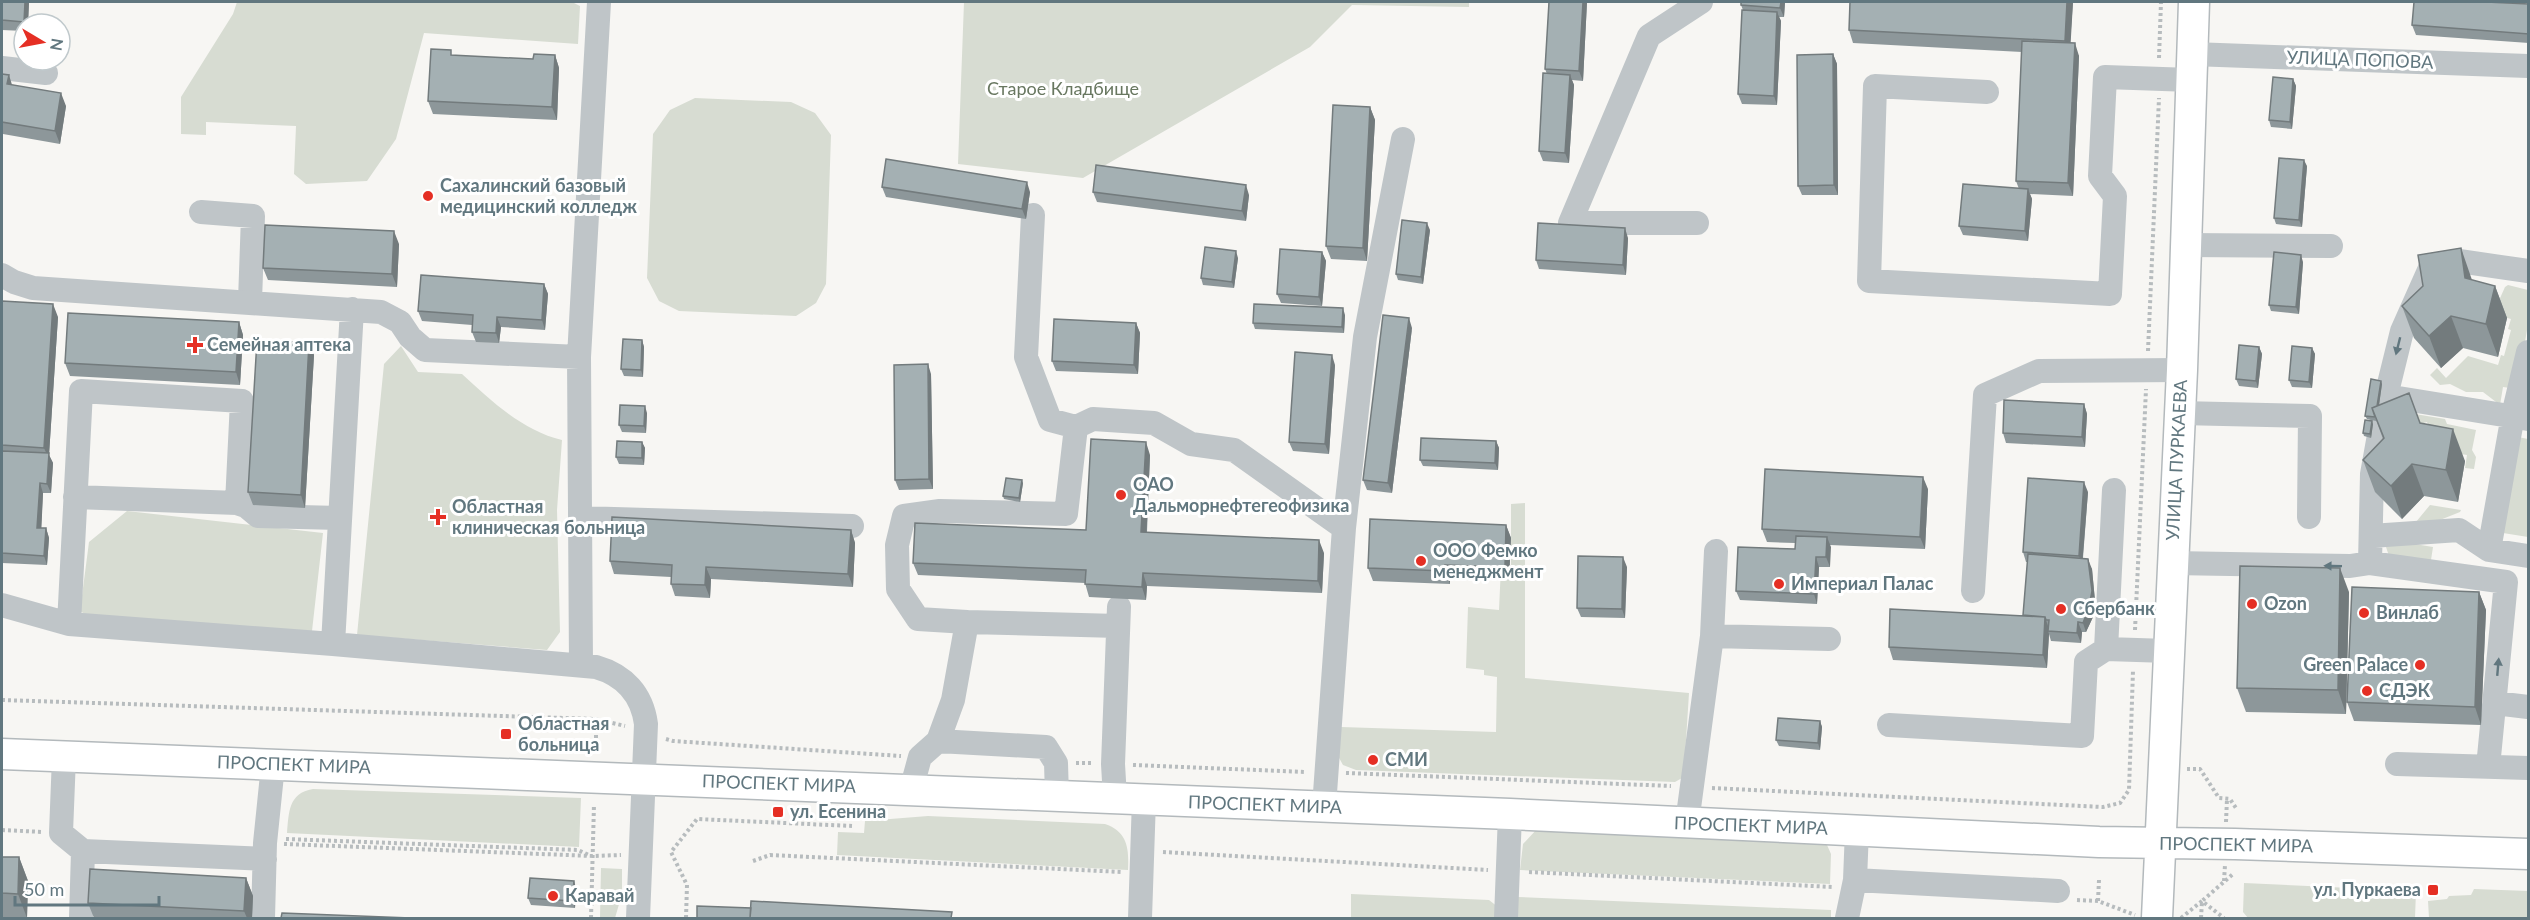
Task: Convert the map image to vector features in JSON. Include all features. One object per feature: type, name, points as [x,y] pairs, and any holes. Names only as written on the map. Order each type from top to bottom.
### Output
[{"type":"main road","name":"УЛИЦА ПУРКАЕВА","points":[[2146,917],[2160,844],[2182,370],[2194,2]]},
{"type":"main road","name":"ПРОСПЕКТ МИРА","points":[[2,754],[1510,814],[2160,844],[2235,844],[2529,854]]},
{"type":"street","points":[[581,665],[579,357],[599,2]]},
{"type":"street","points":[[1697,224],[1570,223],[1649,36],[1701,2]]},
{"type":"street","name":"УЛИЦА ПОПОВА","points":[[1987,92],[1875,86],[1869,281],[2110,294],[2115,196],[2100,176],[2105,77],[2192,67],[2529,66]]},
{"type":"street","points":[[2,68],[46,73]]},
{"type":"street","points":[[1324,807],[1344,528],[1365,337],[1403,139]]},
{"type":"street","points":[[201,212],[254,216],[250,301]]},
{"type":"street","points":[[1033,215],[1026,357],[1050,420],[1076,427],[1093,419],[1154,423],[1191,444],[1234,450],[1344,528]]},
{"type":"street","points":[[2186,245],[2331,246]]},
{"type":"street","points":[[2370,563],[2372,474],[2385,396],[2402,331],[2430,268],[2458,261],[2529,271]]},
{"type":"street","points":[[2,275],[14,282],[33,288],[250,301],[381,312],[400,321],[410,337],[425,350],[579,357]]},
{"type":"street","points":[[333,644],[352,309]]},
{"type":"street","points":[[2489,550],[2521,417],[2529,352]]},
{"type":"street","points":[[1973,591],[1985,395],[2039,371],[2182,370]]},
{"type":"street","points":[[69,624],[81,391],[242,401],[237,503]]},
{"type":"street","points":[[2385,396],[2521,417]]},
{"type":"street","points":[[2180,413],[2310,416],[2309,517]]},
{"type":"street","points":[[1076,427],[1066,514],[940,511],[904,516],[897,545],[898,589],[918,619],[967,622],[1118,617],[1113,764],[1115,798]]},
{"type":"street","points":[[2106,649],[2114,490]]},
{"type":"street","points":[[75,497],[237,503],[246,506],[258,516],[340,518]]},
{"type":"street","points":[[580,518],[852,526]]},
{"type":"street","points":[[2370,536],[2458,530],[2489,550],[2529,556]]},
{"type":"street","points":[[1687,823],[1712,636],[1716,551]]},
{"type":"street","points":[[2172,563],[2350,566],[2370,563],[2506,582],[2488,767]]},
{"type":"street","points":[[2,605],[69,624],[581,665],[609,671],[627,683],[644,710],[646,731],[638,918]]},
{"type":"street","points":[[911,790],[920,757],[938,741],[953,700],[967,622]]},
{"type":"street","points":[[1712,636],[1829,639]]},
{"type":"street","points":[[1889,725],[2082,736],[2086,662],[2106,649],[2168,651]]},
{"type":"street","points":[[2494,703],[2529,708]]},
{"type":"street","points":[[938,741],[1046,747],[1056,763],[1057,796]]},
{"type":"street","points":[[64,757],[61,833],[83,851],[270,851]]},
{"type":"street","points":[[2397,764],[2529,768]]},
{"type":"street","points":[[264,918],[270,851],[273,765]]},
{"type":"street","points":[[1140,918],[1144,800]]},
{"type":"street","points":[[1506,918],[1510,814]]},
{"type":"street","points":[[1847,918],[1854,884],[1857,830]]},
{"type":"street","points":[[81,918],[83,851]]},
{"type":"street","points":[[1854,884],[2067,896]]},
{"type":"path","points":[[2,700],[596,719],[646,731],[673,741],[920,757]]},
{"type":"path","points":[[596,719],[596,750]]},
{"type":"path","points":[[1056,763],[1692,787],[2103,807],[2120,803],[2129,790],[2129,767],[2136,767]]},
{"type":"path","points":[[2186,770],[2200,769],[2219,798],[2230,799],[2236,808]]},
{"type":"path","points":[[591,918],[594,804]]},
{"type":"path","points":[[2103,807],[2103,815]]},
{"type":"path","points":[[686,918],[687,885],[671,852],[697,819],[852,826]]},
{"type":"path","points":[[2,830],[61,833]]},
{"type":"path","points":[[270,851],[593,856],[627,854]]},
{"type":"path","points":[[753,861],[770,855],[1141,862],[1508,871],[1854,884]]},
{"type":"path","points":[[2181,918],[2233,874]]},
{"type":"path","points":[[2098,901],[2099,880]]},
{"type":"path","points":[[2067,896],[2098,901],[2146,917]]},
{"type":"path","points":[[2201,918],[2202,901]]},
{"type":"path","points":[[2202,901],[2224,918]]},
{"type":"green space","points":[[237,2],[572,2],[580,6],[578,44],[424,33],[396,139],[367,181],[306,184],[294,174],[296,126],[206,122],[206,135],[181,134],[181,97],[233,14]]},
{"type":"green space","name":"Старое Кладбище","points":[[964,2],[1469,2],[1469,7],[1352,5],[1310,47],[1083,178],[958,164]]},
{"type":"green space","points":[[695,98],[791,102],[815,113],[831,135],[826,284],[816,303],[796,316],[679,311],[659,301],[647,278],[653,134],[670,110]]},
{"type":"green space","points":[[2508,285],[2528,290],[2528,324],[2517,389],[2503,387],[2500,405],[2483,392],[2466,392],[2450,384],[2440,385],[2430,375],[2437,368],[2446,378],[2468,356],[2498,365],[2501,355],[2504,356],[2511,330],[2508,329],[2511,319],[2493,314]]},
{"type":"green space","points":[[401,346],[418,372],[462,374],[496,404],[521,422],[534,430],[562,440],[557,510],[560,632],[547,650],[357,635],[384,364]]},
{"type":"green space","points":[[2397,411],[2445,419],[2447,424],[2476,430],[2472,450],[2476,457],[2474,469],[2465,468],[2467,455],[2437,450],[2427,422],[2417,425]]},
{"type":"green space","points":[[2518,437],[2528,439],[2528,537],[2503,533]]},
{"type":"green space","points":[[1525,503],[1525,678],[1689,693],[1682,778],[1675,782],[1356,770],[1343,765],[1338,756],[1341,727],[1496,732],[1497,677],[1484,675],[1484,670],[1466,668],[1468,607],[1499,610],[1501,566],[1511,565],[1511,504]]},
{"type":"green space","points":[[2430,505],[2461,510],[2430,524],[2411,528]]},
{"type":"green space","points":[[127,511],[323,533],[312,631],[91,618],[80,611],[89,542]]},
{"type":"green space","points":[[2390,540],[2433,547],[2431,560],[2389,556],[2386,547]]},
{"type":"green space","points":[[313,789],[581,798],[579,847],[287,833],[294,799],[305,791]]},
{"type":"green space","points":[[928,816],[1105,824],[1113,827],[1126,842],[1128,870],[837,855],[838,832],[864,833],[865,821]]},
{"type":"green space","points":[[1537,829],[1794,839],[1827,845],[1831,854],[1830,884],[1520,870],[1523,844]]},
{"type":"green space","points":[[601,868],[622,869],[622,894],[615,918],[600,918]]},
{"type":"green space","points":[[2244,883],[2416,891],[2415,918],[2248,918],[2243,912]]},
{"type":"green space","points":[[2474,889],[2528,891],[2528,918],[2429,918],[2428,901],[2447,899],[2449,896],[2471,895]]},
{"type":"green space","points":[[1351,894],[1489,900],[1498,907],[1498,918],[1351,918]]},
{"type":"green space","points":[[1518,897],[1831,910],[1831,918],[1517,918]]},
{"type":"building","points":[[2,2],[25,2],[24,12],[12,12],[12,21],[2,20]]},
{"type":"building","points":[[1549,2],[1583,2],[1579,71],[1545,69]]},
{"type":"building","points":[[1741,2],[1781,2],[1780,8],[1741,5]]},
{"type":"building","points":[[1850,2],[2067,2],[2065,41],[1849,30]]},
{"type":"building","points":[[2414,2],[2529,4],[2529,34],[2412,25]]},
{"type":"building","points":[[1742,10],[1777,12],[1774,96],[1738,94]]},
{"type":"building","points":[[2022,41],[2075,43],[2068,183],[2016,181]]},
{"type":"building","points":[[431,49],[451,50],[451,55],[533,59],[534,54],[555,55],[552,107],[428,101]]},
{"type":"building","points":[[1833,54],[1834,185],[1798,186],[1797,55]]},
{"type":"building","points":[[1543,73],[1570,75],[1565,153],[1539,151]]},
{"type":"building","points":[[2,74],[9,75],[7,84],[61,93],[55,131],[2,122]]},
{"type":"building","points":[[2273,77],[2293,79],[2290,122],[2269,120]]},
{"type":"building","points":[[1333,105],[1370,107],[1363,248],[1326,246]]},
{"type":"building","points":[[2279,158],[2304,160],[2299,220],[2274,218]]},
{"type":"building","points":[[886,159],[1027,182],[1022,209],[882,187]]},
{"type":"building","points":[[1096,165],[1246,185],[1242,211],[1093,192]]},
{"type":"building","points":[[1963,184],[2028,189],[2025,231],[1959,226]]},
{"type":"building","points":[[1402,220],[1427,223],[1421,277],[1396,274]]},
{"type":"building","points":[[1538,223],[1625,228],[1623,265],[1536,260]]},
{"type":"building","points":[[265,225],[394,231],[392,274],[263,268]]},
{"type":"building","points":[[1205,247],[1236,251],[1232,282],[1201,278]]},
{"type":"building","points":[[2461,248],[2465,278],[2495,286],[2486,324],[2451,316],[2429,336],[2402,306],[2423,286],[2418,255]]},
{"type":"building","points":[[1280,249],[1322,252],[1319,297],[1277,294]]},
{"type":"building","points":[[2274,252],[2301,255],[2296,307],[2269,305]]},
{"type":"building","points":[[421,275],[544,284],[542,320],[497,317],[496,333],[472,332],[473,315],[418,311]]},
{"type":"building","points":[[2,301],[53,304],[44,448],[2,445]]},
{"type":"building","points":[[1254,304],[1343,308],[1342,327],[1253,323]]},
{"type":"building","points":[[68,313],[239,322],[236,372],[65,363]]},
{"type":"building","points":[[1383,315],[1409,318],[1388,483],[1363,480]]},
{"type":"building","points":[[1054,319],[1136,323],[1134,365],[1052,361]]},
{"type":"building","points":[[623,339],[642,340],[641,370],[621,369]]},
{"type":"building","points":[[257,340],[309,343],[301,495],[248,492]]},
{"type":"building","points":[[2239,345],[2259,347],[2256,381],[2236,379]]},
{"type":"building","points":[[2292,346],[2312,348],[2309,382],[2289,380]]},
{"type":"building","points":[[1295,352],[1332,355],[1325,444],[1289,442]]},
{"type":"building","points":[[928,364],[929,479],[895,480],[894,365]]},
{"type":"building","points":[[2371,379],[2381,381],[2377,406],[2372,408],[2375,417],[2365,416]]},
{"type":"building","points":[[2409,393],[2420,423],[2453,429],[2446,470],[2412,464],[2391,486],[2363,460],[2384,438],[2372,408]]},
{"type":"building","points":[[2004,400],[2084,404],[2082,437],[2003,433]]},
{"type":"building","points":[[620,405],[645,406],[644,426],[619,425]]},
{"type":"building","points":[[2365,420],[2372,421],[2370,434],[2363,433]]},
{"type":"building","points":[[1421,438],[1496,441],[1495,463],[1420,460]]},
{"type":"building","name":"ОАО Дальморнефтегеофизика","points":[[1091,439],[1146,442],[1141,532],[1319,540],[1318,581],[1143,573],[1142,587],[1085,584],[1086,570],[913,563],[915,523],[1086,530]]},
{"type":"building","points":[[617,441],[642,442],[642,458],[616,457]]},
{"type":"building","points":[[2,451],[49,453],[47,484],[40,483],[37,528],[46,528],[44,556],[2,553]]},
{"type":"building","points":[[1765,469],[1923,477],[1920,537],[1762,529]]},
{"type":"building","points":[[1006,478],[1022,480],[1019,498],[1003,496]]},
{"type":"building","points":[[2028,478],[2084,482],[2079,556],[2023,552]]},
{"type":"building","points":[[612,517],[851,530],[848,574],[706,567],[705,585],[671,584],[672,565],[610,561]]},
{"type":"building","points":[[1370,519],[1506,525],[1505,567],[1445,565],[1445,571],[1368,568]]},
{"type":"building","name":"Империал Палас","points":[[1796,536],[1827,537],[1826,557],[1816,557],[1814,594],[1736,591],[1738,547],[1795,549]]},
{"type":"building","name":"Сбербанк","points":[[2028,554],[2088,559],[2092,591],[2083,623],[2078,622],[2077,633],[2048,631],[2049,620],[2045,617],[2023,615]]},
{"type":"building","points":[[1578,556],[1623,557],[1622,609],[1577,608]]},
{"type":"building","points":[[2240,566],[2340,568],[2338,690],[2237,688]]},
{"type":"building","name":"Green Palace","points":[[2352,587],[2479,592],[2475,707],[2347,702]]},
{"type":"building","points":[[1890,609],[2045,617],[2043,655],[1889,647]]},
{"type":"building","points":[[1778,718],[1820,721],[1818,743],[1776,740]]},
{"type":"building","points":[[2,857],[19,857],[18,894],[2,893]]},
{"type":"building","points":[[90,869],[246,878],[244,911],[88,903]]},
{"type":"building","name":"Каравай","points":[[530,878],[574,881],[572,901],[528,898]]},
{"type":"building","points":[[751,901],[952,912],[951,918],[750,918]]},
{"type":"building","points":[[697,906],[751,908],[750,918],[697,918]]},
{"type":"building","points":[[282,913],[411,918],[281,918]]},
{"type":"place","name":"Сахалинский базовый медицинский колледж","points":[[428,196]]},
{"type":"place","name":"Семейная аптека","points":[[195,345]]},
{"type":"place","name":"ОАО Дальморнефтегеофизика","points":[[1121,495]]},
{"type":"place","name":"Областная клиническая больница","points":[[438,517]]},
{"type":"place","name":"ООО Фемко менеджмент","points":[[1421,561]]},
{"type":"place","name":"Империал Палас","points":[[1779,584]]},
{"type":"place","name":"Ozon","points":[[2252,604]]},
{"type":"place","name":"Сбербанк","points":[[2061,609]]},
{"type":"place","name":"Винлаб","points":[[2364,613]]},
{"type":"place","name":"Green Palace","points":[[2420,665]]},
{"type":"place","name":"СДЭК","points":[[2367,691]]},
{"type":"place","name":"Областная больница","points":[[506,734]]},
{"type":"place","name":"СМИ","points":[[1373,760]]},
{"type":"place","name":"ул. Есенина","points":[[778,812]]},
{"type":"place","name":"ул. Пуркаева","points":[[2433,890]]},
{"type":"place","name":"Каравай","points":[[553,896]]}]
